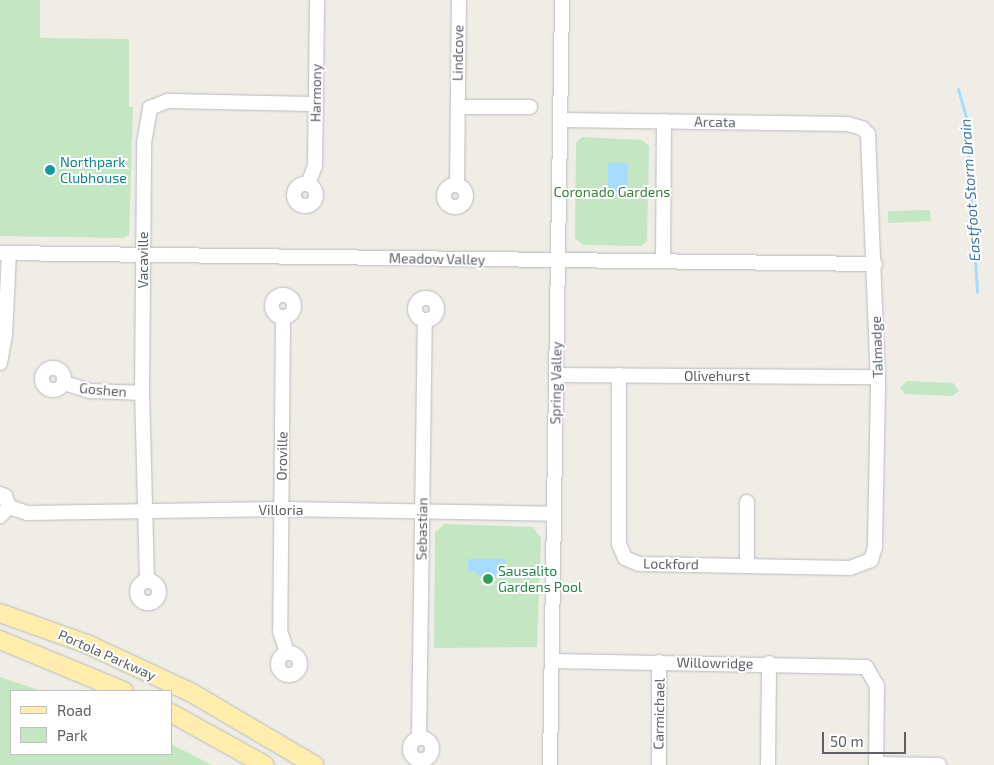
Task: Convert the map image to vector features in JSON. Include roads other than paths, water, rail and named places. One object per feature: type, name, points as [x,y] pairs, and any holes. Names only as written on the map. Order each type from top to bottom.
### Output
[{"type":"main road","name":"Portola Parkway","points":[[0,613],[87,644],[192,694],[314,765]]},
{"type":"main road","name":"Portola Parkway","points":[[0,640],[122,690]]},
{"type":"main road","points":[[172,714],[265,765]]},
{"type":"street","name":"Harmony","points":[[308,184],[314,166],[317,0]]},
{"type":"street","name":"Lindcove","points":[[457,185],[459,0]]},
{"type":"street","name":"Spring Valley","points":[[550,765],[562,0]]},
{"type":"street","name":"Vacaville","points":[[147,581],[143,510],[142,392],[144,124],[150,108],[167,101],[316,104]]},
{"type":"street","points":[[458,107],[530,107]]},
{"type":"street","name":"Arcata","points":[[560,120],[848,124],[862,128],[868,134]]},
{"type":"street","points":[[663,262],[664,121]]},
{"type":"street","name":"Talmadge","points":[[868,134],[875,264],[878,377],[875,547],[871,560]]},
{"type":"street","points":[[0,363],[3,322],[4,253]]},
{"type":"street","name":"Meadow Valley","points":[[4,253],[875,264]]},
{"type":"street","name":"Oroville","points":[[283,318],[280,631],[287,652]]},
{"type":"street","name":"Sebastian","points":[[419,737],[425,320]]},
{"type":"street","name":"Olivehurst","points":[[556,375],[878,377]]},
{"type":"street","name":"Lockford","points":[[619,375],[621,553],[639,564],[850,568],[871,560]]},
{"type":"street","name":"Goshen","points":[[64,383],[91,391],[142,392]]},
{"type":"street","name":"Villoria","points":[[0,494],[6,496],[4,511],[27,513],[143,510],[281,510],[554,514]]},
{"type":"street","points":[[746,566],[747,502]]},
{"type":"street","name":"Willowridge","points":[[552,661],[854,665],[866,667],[873,675],[877,686],[876,764]]},
{"type":"street","name":"Carmichael","points":[[658,765],[659,662]]},
{"type":"street","points":[[768,765],[769,664]]},
{"type":"street","points":[[876,764],[939,765]]},
{"type":"water","points":[[608,163],[628,163],[628,195],[608,195]]},
{"type":"water","points":[[468,559],[506,559],[506,572],[484,580],[474,571],[468,571]]},
{"type":"waterway","name":"Eastfoot Storm Drain","points":[[958,89],[966,117],[977,292]]},
{"type":"place","name":"Northpark Clubhouse","points":[[50,170]]},
{"type":"place","name":"Sausalito Gardens Pool","points":[[488,579]]},
{"type":"park label","name":"Coronado Gardens","points":[[612,192]]}]
